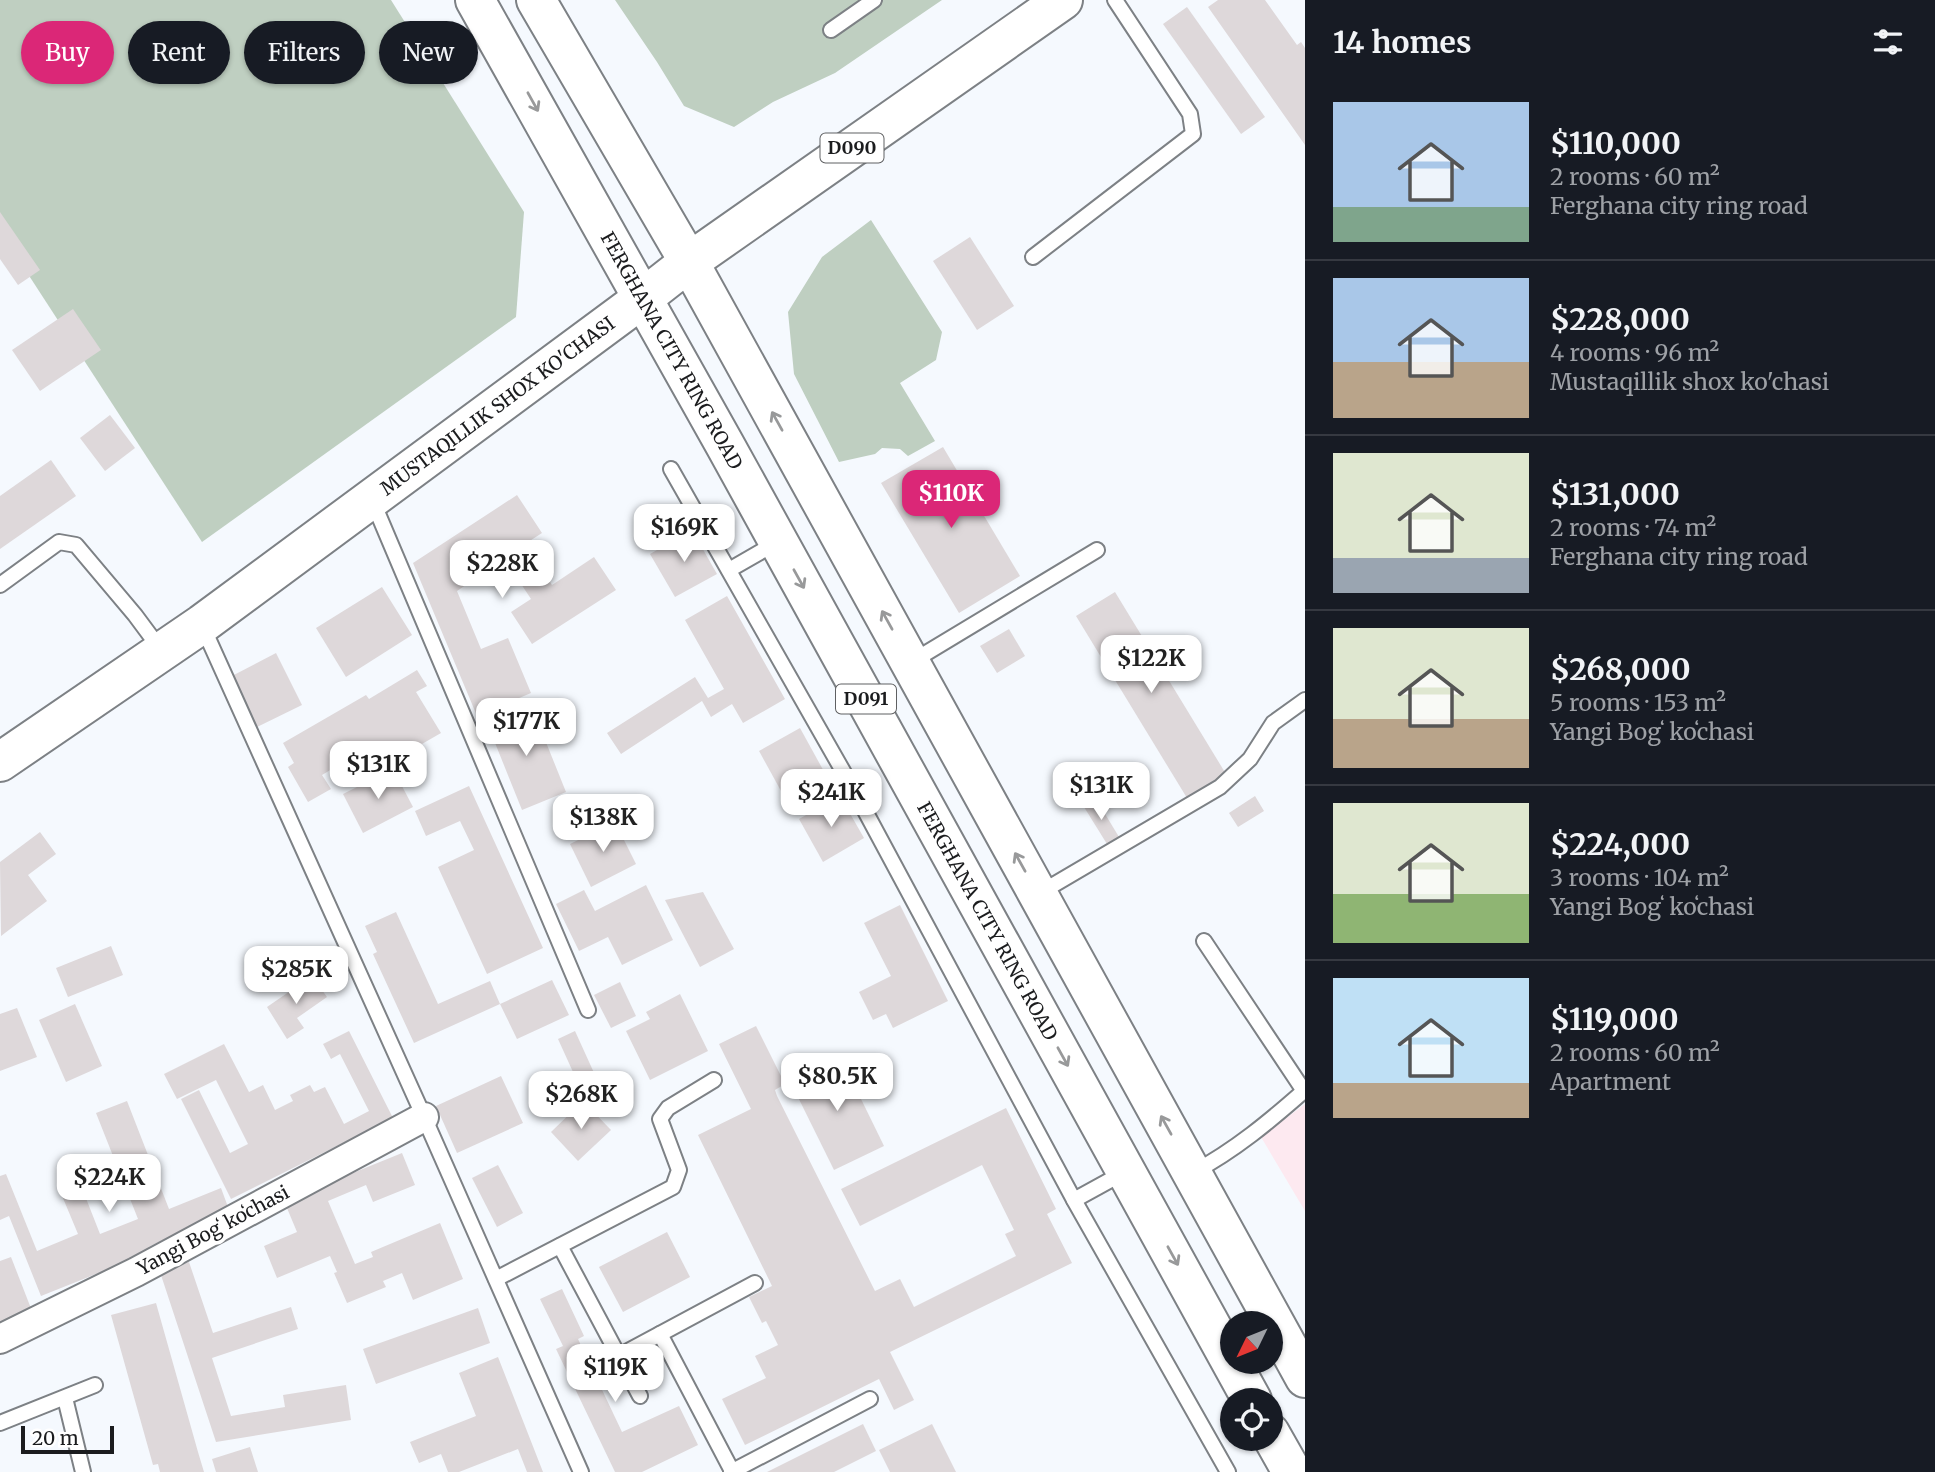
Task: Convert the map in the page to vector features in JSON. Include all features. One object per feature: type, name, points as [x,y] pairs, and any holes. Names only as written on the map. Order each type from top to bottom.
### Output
[{"type":"main road","name":"FERGHANA CITY RING ROAD","points":[[475,0],[779,541],[1245,1388]]},
{"type":"main road","name":"D091","points":[[536,0],[689,262],[1305,1378]]},
{"type":"main road","name":"MUSTAQILLIK SHOX KO'CHASI","points":[[0,762],[202,624],[689,262],[1055,2]]},
{"type":"main road","points":[[1280,1451],[1292,1472]]},
{"type":"street","name":"Yangi Bogʻ koʻchasi","points":[[0,1339],[136,1272],[424,1117]]},
{"type":"lane","points":[[831,30],[874,0]]},
{"type":"lane","points":[[1033,257],[1193,134],[1190,114],[1115,0]]},
{"type":"lane","points":[[671,469],[856,794],[1074,1200],[1227,1472]]},
{"type":"lane","points":[[372,499],[588,1010]]},
{"type":"lane","points":[[729,570],[779,541]]},
{"type":"lane","points":[[0,585],[59,542],[76,545],[162,651]]},
{"type":"lane","points":[[910,663],[1097,550]]},
{"type":"lane","points":[[202,624],[581,1472]]},
{"type":"lane","points":[[1038,894],[1220,787],[1250,759],[1273,723],[1305,700]]},
{"type":"lane","points":[[1192,1173],[1216,1160],[1265,1125],[1304,1091],[1204,941]]},
{"type":"lane","points":[[496,1279],[673,1187],[679,1170],[660,1119],[668,1108],[714,1080]]},
{"type":"lane","points":[[1074,1200],[1126,1171]]},
{"type":"lane","points":[[560,1246],[640,1396]]},
{"type":"lane","points":[[619,1356],[755,1283]]},
{"type":"lane","points":[[660,1334],[732,1472],[870,1399]]},
{"type":"lane","points":[[0,1423],[95,1385]]},
{"type":"lane","points":[[65,1398],[83,1472]]},
{"type":"shaded area","points":[[1305,1104],[1305,1211],[1261,1137]]},
{"type":"green space","points":[[0,0],[391,0],[404,21],[379,21],[379,84],[444,84],[524,212],[516,317],[202,542],[0,231]]},
{"type":"green space","points":[[615,0],[942,0],[835,73],[773,102],[734,127],[684,106]]},
{"type":"green space","points":[[871,220],[942,332],[936,360],[900,383],[935,441],[908,456],[900,449],[882,448],[875,454],[839,462],[794,374],[788,312],[822,257]]},
{"type":"building","points":[[1218,0],[1265,0],[1297,45],[1301,42],[1305,48],[1305,145],[1208,7]]},
{"type":"building","points":[[1187,7],[1265,117],[1241,134],[1163,24]]},
{"type":"building","points":[[0,212],[40,270],[18,285],[0,259]]},
{"type":"building","points":[[970,237],[1014,306],[977,330],[933,261]]},
{"type":"building","points":[[73,309],[101,350],[40,391],[12,350]]},
{"type":"building","points":[[110,415],[135,448],[105,471],[80,438]]},
{"type":"building","points":[[943,447],[1020,576],[959,613],[881,483]]},
{"type":"building","points":[[51,460],[76,496],[0,549],[0,496]]},
{"type":"building","points":[[517,495],[542,533],[525,544],[552,585],[594,557],[616,590],[532,644],[511,612],[531,599],[500,552],[484,562],[488,570],[457,591],[481,649],[508,638],[531,693],[477,716],[413,563]]},
{"type":"building","points":[[692,530],[717,574],[675,597],[650,554]]},
{"type":"building","points":[[382,587],[412,635],[346,677],[316,628]]},
{"type":"building","points":[[1115,592],[1226,774],[1187,798],[1076,616]]},
{"type":"building","points":[[727,596],[785,699],[743,723],[732,704],[711,717],[702,701],[621,754],[607,733],[695,677],[708,698],[724,689],[685,620]]},
{"type":"building","points":[[1009,629],[1025,656],[997,673],[980,646]]},
{"type":"building","points":[[276,653],[302,705],[255,728],[230,677]]},
{"type":"building","points":[[417,670],[427,686],[416,692],[441,733],[382,767],[370,746],[322,775],[331,789],[308,802],[288,767],[294,763],[283,743],[366,695],[369,699]]},
{"type":"building","points":[[531,705],[566,792],[522,810],[487,723]]},
{"type":"building","points":[[800,728],[827,777],[786,800],[759,751]]},
{"type":"building","points":[[393,769],[413,807],[363,833],[343,794]]},
{"type":"building","points":[[469,786],[543,948],[487,974],[438,867],[474,850],[460,821],[426,836],[415,811]]},
{"type":"building","points":[[840,796],[864,838],[823,862],[799,819]]},
{"type":"building","points":[[1255,796],[1264,811],[1238,827],[1229,813]]},
{"type":"building","points":[[1096,799],[1119,837],[1107,844],[1084,807]]},
{"type":"building","points":[[615,822],[636,864],[591,887],[570,844]]},
{"type":"building","points":[[40,832],[56,854],[28,875],[47,901],[1,936],[0,862]]},
{"type":"building","points":[[646,885],[673,940],[622,965],[608,937],[579,951],[556,904],[584,890],[595,911]]},
{"type":"building","points":[[703,892],[734,949],[700,967],[665,900]]},
{"type":"building","points":[[900,905],[948,1001],[893,1028],[886,1014],[873,1020],[859,992],[891,976],[864,923]]},
{"type":"building","points":[[396,912],[438,1004],[490,981],[500,1004],[414,1043],[373,954],[377,952],[365,926]]},
{"type":"building","points":[[111,946],[123,975],[68,997],[56,968]]},
{"type":"building","points":[[312,976],[327,997],[297,1018],[304,1028],[287,1039],[267,1007]]},
{"type":"building","points":[[552,980],[569,1015],[517,1039],[500,1004]]},
{"type":"building","points":[[620,982],[636,1016],[611,1028],[594,995]]},
{"type":"building","points":[[680,994],[708,1051],[650,1080],[626,1031],[650,1019],[646,1012]]},
{"type":"building","points":[[75,1004],[102,1066],[66,1082],[39,1020]]},
{"type":"building","points":[[17,1008],[37,1057],[0,1071],[0,1014]]},
{"type":"building","points":[[756,1026],[785,1084],[775,1090],[777,1096],[875,1291],[900,1279],[914,1307],[1016,1256],[1005,1234],[1014,1230],[982,1165],[860,1226],[841,1189],[1006,1108],[1056,1209],[1047,1214],[1072,1263],[890,1352],[914,1400],[894,1410],[879,1379],[745,1445],[722,1399],[766,1378],[755,1356],[778,1345],[766,1321],[762,1323],[749,1297],[772,1286],[698,1135],[751,1109],[719,1044]]},
{"type":"building","points":[[349,1031],[393,1118],[231,1199],[181,1099],[199,1090],[230,1153],[248,1144],[216,1080],[177,1099],[164,1074],[224,1044],[249,1092],[263,1085],[275,1110],[293,1101],[290,1095],[310,1085],[314,1092],[325,1087],[344,1124],[369,1111],[340,1054],[331,1059],[323,1044]]},
{"type":"building","points":[[575,1031],[600,1086],[583,1094],[558,1039]]},
{"type":"building","points":[[840,1056],[884,1146],[834,1170],[790,1081]]},
{"type":"building","points":[[501,1076],[523,1123],[457,1153],[436,1106]]},
{"type":"building","points":[[127,1101],[169,1209],[221,1188],[228,1207],[149,1247],[151,1252],[41,1296],[9,1216],[0,1220],[0,1176],[6,1174],[37,1251],[78,1234],[60,1191],[80,1183],[100,1234],[138,1219],[96,1113]]},
{"type":"building","points":[[583,1101],[611,1130],[578,1161],[551,1132]]},
{"type":"building","points":[[402,1153],[415,1185],[373,1202],[366,1185],[328,1201],[355,1264],[373,1257],[371,1252],[440,1223],[463,1279],[413,1300],[402,1273],[383,1281],[386,1287],[347,1303],[330,1256],[277,1278],[264,1246],[297,1232],[284,1201]]},
{"type":"building","points":[[498,1165],[523,1213],[497,1227],[472,1178]]},
{"type":"building","points":[[667,1232],[690,1277],[623,1312],[599,1267]]},
{"type":"building","points":[[11,1257],[32,1311],[0,1323],[0,1261]]},
{"type":"building","points":[[189,1262],[213,1333],[291,1307],[298,1329],[212,1358],[231,1416],[285,1407],[283,1395],[346,1385],[351,1420],[216,1442],[160,1272]]},
{"type":"building","points":[[562,1289],[584,1336],[578,1339],[622,1432],[679,1406],[698,1445],[642,1472],[615,1472],[556,1349],[563,1346],[540,1299]]},
{"type":"building","points":[[156,1303],[204,1472],[160,1472],[158,1464],[153,1465],[111,1315]]},
{"type":"building","points":[[478,1308],[490,1343],[376,1384],[363,1349]]},
{"type":"building","points":[[498,1357],[543,1472],[527,1472],[518,1449],[459,1472],[448,1472],[441,1454],[419,1463],[410,1442],[476,1416],[459,1373]]},
{"type":"building","points":[[863,1424],[876,1451],[834,1472],[767,1472]]},
{"type":"building","points":[[932,1424],[956,1472],[890,1472],[879,1450]]},
{"type":"building","points":[[250,1447],[258,1472],[216,1472],[212,1459]]}]
